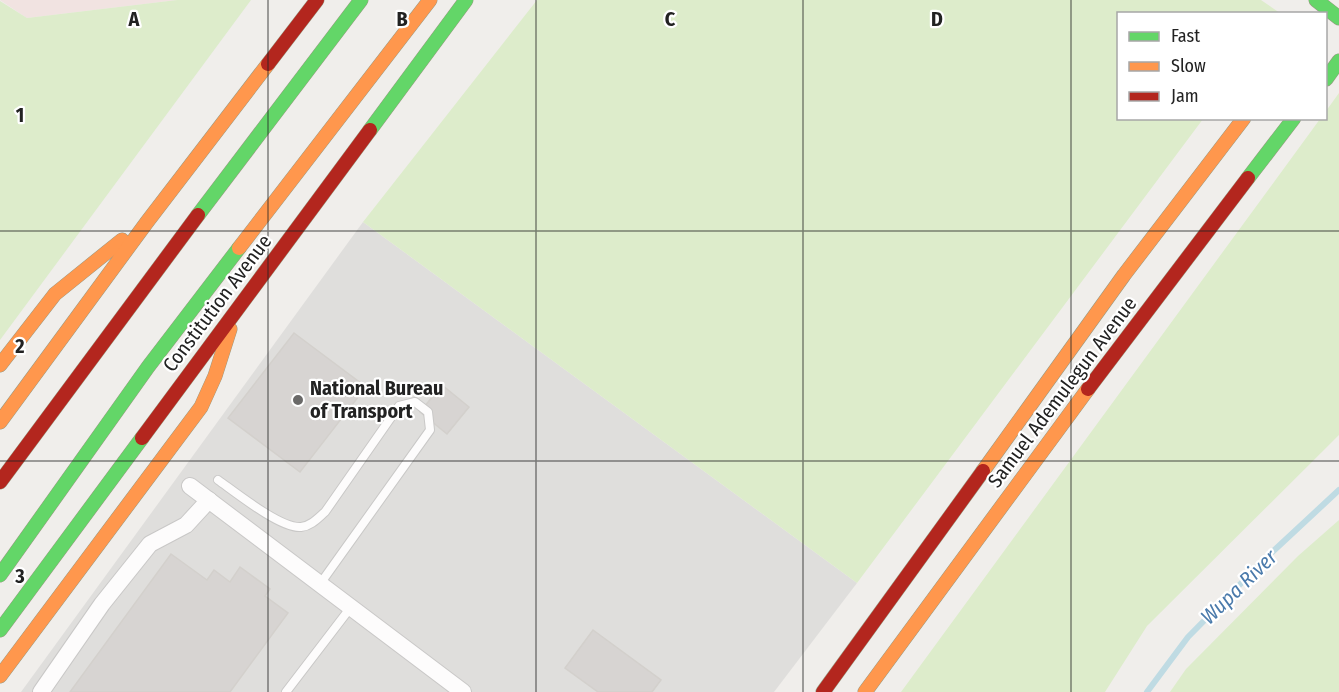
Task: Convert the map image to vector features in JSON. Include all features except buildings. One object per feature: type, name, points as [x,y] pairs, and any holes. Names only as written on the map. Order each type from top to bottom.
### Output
[{"type":"main road","points":[[0,422],[147,222],[317,0]]},
{"type":"main road","points":[[0,482],[108,334],[361,0]]},
{"type":"main road","name":"Constitution Avenue","points":[[0,575],[148,367],[430,0]]},
{"type":"main road","name":"Constitution Avenue","points":[[0,630],[448,23],[471,3]]},
{"type":"main road","points":[[1325,5],[1339,18]]},
{"type":"main road","points":[[1327,77],[1339,61]]},
{"type":"main road","name":"Samuel Ademulegun Avenue","points":[[823,692],[1124,274],[1242,120]]},
{"type":"main road","name":"Samuel Ademulegun Avenue","points":[[865,692],[1078,403],[1292,120]]},
{"type":"main road","points":[[0,364],[56,294],[101,256],[147,222]]},
{"type":"main road","points":[[0,676],[201,407],[215,376],[236,309]]},
{"type":"street","points":[[190,486],[463,692]]},
{"type":"street","points":[[41,692],[102,604],[150,544],[186,525],[209,500]]},
{"type":"lane","points":[[218,480],[273,518],[300,527],[311,523],[326,512],[399,406],[415,402],[428,412],[430,430],[320,584]]},
{"type":"lane","points":[[286,692],[351,607]]},
{"type":"shaded area","points":[[0,0],[177,0],[27,18]]},
{"type":"shaded area","points":[[363,222],[857,583],[774,692],[21,692]]},
{"type":"green space","points":[[177,0],[251,0],[0,340],[0,1],[27,18]]},
{"type":"green space","points":[[537,0],[1261,0],[1279,12],[1117,12],[1117,120],[1202,120],[857,583],[363,222]]},
{"type":"green space","points":[[1339,93],[1339,435],[1147,626],[1105,692],[901,692],[1319,120],[1327,120],[1327,110]]},
{"type":"green space","points":[[1339,520],[1339,692],[1170,692],[1186,669],[1298,556]]},
{"type":"waterway","name":"Wupa River","points":[[1147,692],[1188,637],[1268,556],[1339,490]]},
{"type":"traffic: fast","points":[[198,215],[361,0]]},
{"type":"traffic: fast","points":[[370,130],[466,0]]},
{"type":"traffic: fast","points":[[1316,0],[1339,18]]},
{"type":"traffic: fast","points":[[1327,78],[1339,61]]},
{"type":"traffic: fast","points":[[1248,178],[1292,120]]},
{"type":"traffic: fast","points":[[0,575],[148,367],[239,248]]},
{"type":"traffic: fast","points":[[0,630],[142,438]]},
{"type":"traffic: slow","points":[[239,248],[430,0]]},
{"type":"traffic: slow","points":[[0,422],[147,222],[268,64]]},
{"type":"traffic: slow","points":[[983,471],[1124,275],[1242,120]]},
{"type":"traffic: slow","points":[[0,365],[55,294],[122,240]]},
{"type":"traffic: slow","points":[[0,676],[201,407],[215,376],[230,329]]},
{"type":"traffic: slow","points":[[865,692],[1088,389]]},
{"type":"traffic: jam","points":[[268,64],[317,0]]},
{"type":"traffic: jam","points":[[142,438],[370,130]]},
{"type":"traffic: jam","points":[[1088,389],[1248,178]]},
{"type":"traffic: jam","points":[[0,482],[198,215]]},
{"type":"traffic: jam","points":[[823,692],[983,471]]},
{"type":"place","name":"National Bureau of Transport","points":[[298,400]]}]
